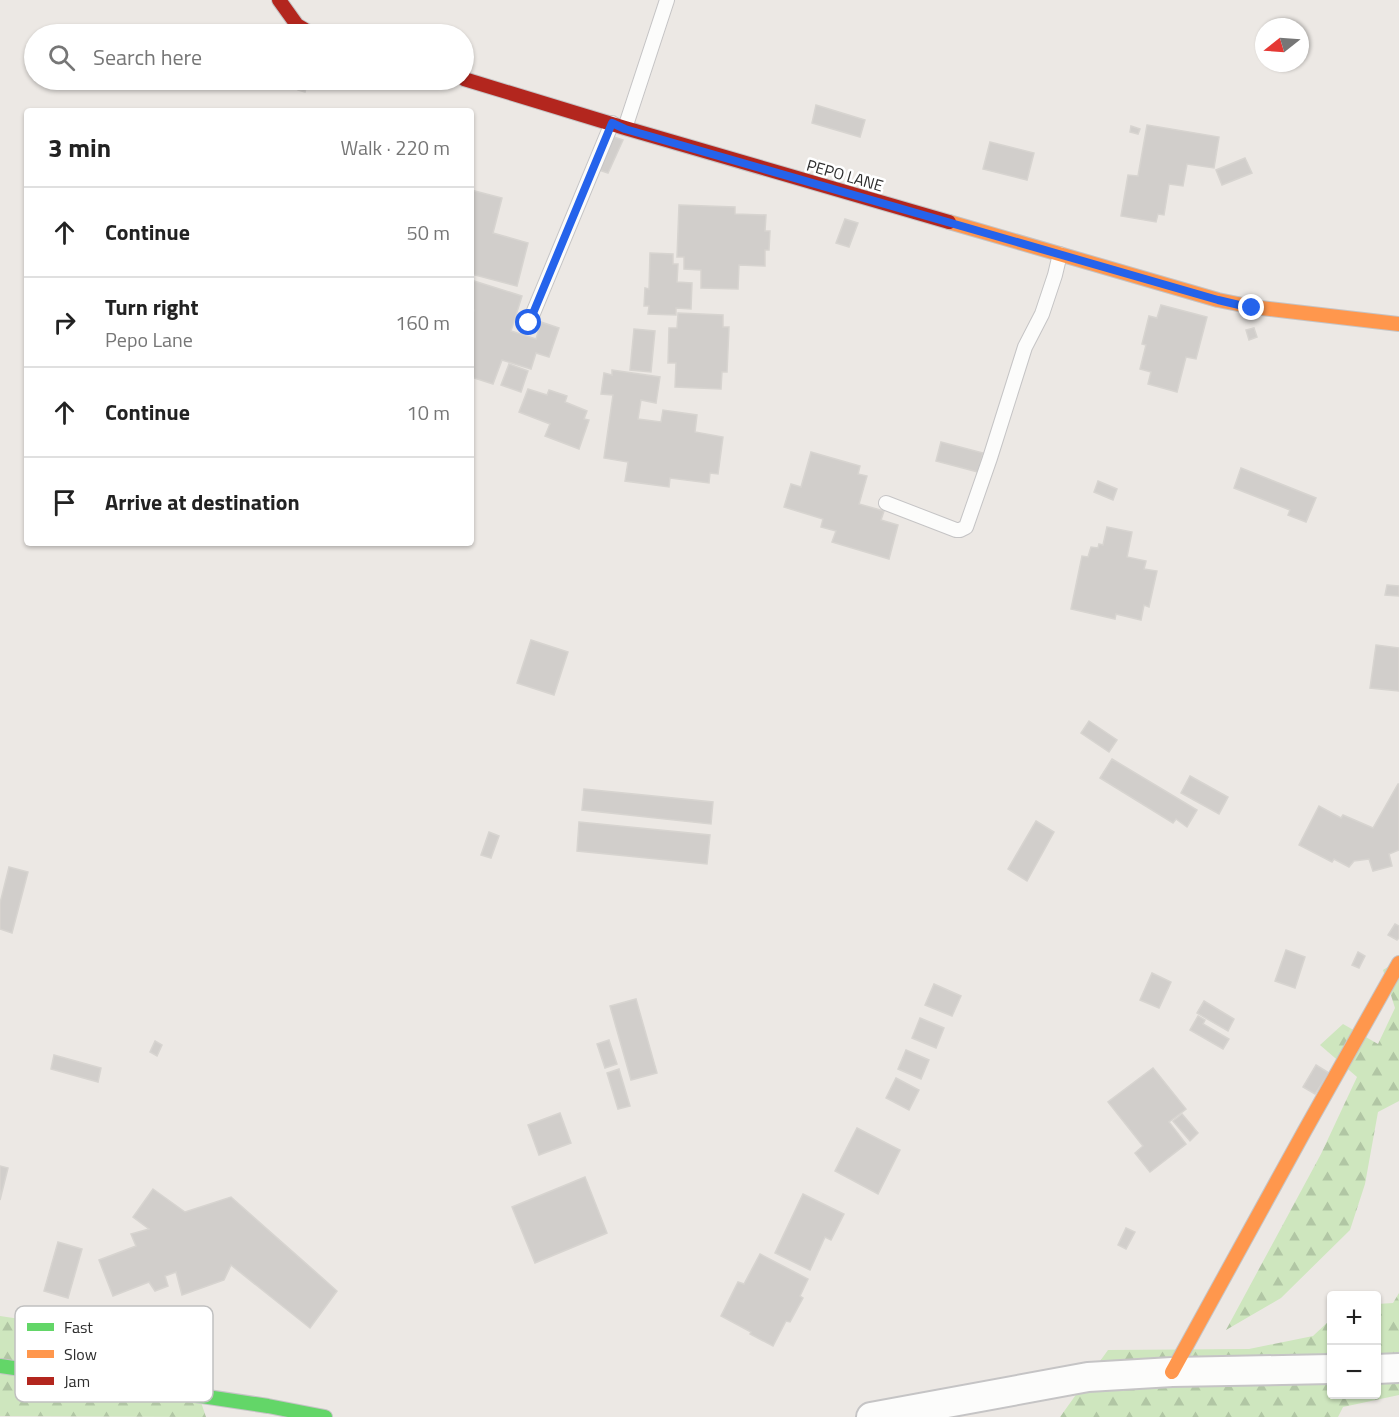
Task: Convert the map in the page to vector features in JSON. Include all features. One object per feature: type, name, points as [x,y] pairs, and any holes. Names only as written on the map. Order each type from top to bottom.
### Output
[{"type":"street","points":[[279,0],[296,24]]},
{"type":"street","name":"PEPO LANE","points":[[474,82],[1218,300],[1252,308],[1399,324]]},
{"type":"street","points":[[1172,1372],[1399,963]]},
{"type":"street","points":[[0,1366],[15,1369]]},
{"type":"street","points":[[1381,1368],[1399,1368]]},
{"type":"street","points":[[871,1417],[1088,1377],[1172,1372],[1327,1369]]},
{"type":"street","points":[[209,1402],[267,1412],[325,1417]]},
{"type":"lane","points":[[529,323],[619,126],[667,0]]},
{"type":"lane","points":[[886,503],[956,531],[966,527],[1025,347],[1042,314],[1060,254]]},
{"type":"green space","points":[[1399,960],[1399,1101],[1378,1112],[1365,1184],[1350,1230],[1281,1298],[1226,1330],[1321,1154],[1357,1077],[1320,1045],[1343,1024],[1378,1044],[1395,1008],[1383,970]]},
{"type":"green space","points":[[1399,1293],[1399,1395],[1381,1399],[1381,1304],[1393,1303]]},
{"type":"green space","points":[[0,1316],[15,1318],[15,1402],[201,1402],[206,1417],[0,1416]]},
{"type":"green space","points":[[1327,1323],[1327,1399],[1380,1399],[1343,1407],[1338,1417],[1060,1417],[1108,1350],[1249,1349],[1313,1336]]},
{"type":"building","points":[[816,105],[865,120],[860,137],[812,123]]},
{"type":"building","points":[[1147,125],[1219,137],[1214,168],[1187,164],[1183,186],[1169,184],[1164,215],[1158,214],[1156,222],[1121,216],[1128,175],[1138,176]]},
{"type":"building","points":[[1131,126],[1140,129],[1138,134],[1130,132]]},
{"type":"building","points":[[614,137],[623,140],[608,173],[599,170]]},
{"type":"building","points":[[990,142],[1034,153],[1027,180],[983,169]]},
{"type":"building","points":[[1245,158],[1252,173],[1222,185],[1216,170]]},
{"type":"building","points":[[474,191],[502,198],[493,233],[528,243],[517,286],[474,275]]},
{"type":"building","points":[[679,205],[735,207],[735,214],[766,215],[765,231],[770,231],[769,250],[765,250],[765,266],[739,265],[738,289],[701,288],[701,270],[684,269],[684,257],[677,257]]},
{"type":"building","points":[[845,219],[858,223],[849,247],[836,243]]},
{"type":"building","points":[[650,253],[673,254],[673,264],[678,264],[677,282],[692,283],[691,309],[676,308],[676,315],[648,314],[649,306],[644,306],[645,288],[649,289]]},
{"type":"building","points":[[474,281],[522,296],[511,331],[536,339],[541,322],[559,328],[549,357],[536,353],[531,369],[502,360],[493,384],[474,378]]},
{"type":"building","points":[[1161,305],[1207,317],[1196,359],[1186,357],[1177,392],[1148,384],[1151,372],[1140,369],[1146,345],[1142,344],[1149,316],[1157,318]]},
{"type":"building","points":[[678,313],[723,315],[723,327],[729,327],[727,372],[722,372],[721,389],[675,387],[676,363],[668,363],[669,328],[677,328]]},
{"type":"building","points":[[1254,328],[1257,337],[1249,340],[1246,330]]},
{"type":"building","points":[[634,329],[655,331],[651,372],[630,370]]},
{"type":"building","points":[[509,364],[528,371],[521,392],[501,385]]},
{"type":"building","points":[[612,370],[660,377],[656,403],[641,400],[638,419],[661,422],[663,410],[697,415],[695,432],[723,437],[718,474],[710,473],[709,483],[670,478],[669,487],[625,481],[628,462],[604,458],[613,395],[601,394],[604,373],[612,375]]},
{"type":"building","points":[[528,389],[547,395],[549,390],[567,396],[565,402],[587,411],[584,419],[589,420],[579,449],[545,436],[550,424],[519,412]]},
{"type":"building","points":[[941,442],[983,453],[978,472],[936,461]]},
{"type":"building","points":[[811,452],[860,466],[858,474],[867,476],[859,504],[884,511],[881,520],[898,525],[889,559],[832,542],[836,531],[821,527],[823,519],[784,507],[791,484],[801,487]]},
{"type":"building","points":[[1241,468],[1316,498],[1306,522],[1288,515],[1290,510],[1234,488]]},
{"type":"building","points":[[1098,481],[1117,489],[1113,500],[1094,492]]},
{"type":"building","points":[[1107,527],[1132,532],[1127,557],[1146,561],[1144,569],[1157,571],[1149,607],[1144,605],[1141,620],[1116,614],[1115,619],[1071,609],[1082,556],[1088,557],[1091,547],[1098,548],[1099,544],[1103,545]]},
{"type":"building","points":[[1387,585],[1399,586],[1399,596],[1385,595]]},
{"type":"building","points":[[531,640],[568,652],[554,695],[517,683]]},
{"type":"building","points":[[1376,645],[1399,648],[1399,691],[1370,688]]},
{"type":"building","points":[[1089,721],[1117,740],[1109,752],[1081,733]]},
{"type":"building","points":[[1112,759],[1197,810],[1187,827],[1176,819],[1173,823],[1100,778]]},
{"type":"building","points":[[1190,776],[1228,797],[1219,814],[1181,793]]},
{"type":"building","points":[[1398,784],[1399,850],[1389,854],[1392,866],[1373,871],[1369,859],[1354,861],[1349,867],[1334,859],[1332,862],[1299,845],[1319,806],[1341,818],[1343,815],[1373,828]]},
{"type":"building","points":[[584,789],[713,802],[711,824],[582,810]]},
{"type":"building","points":[[1036,821],[1054,832],[1027,881],[1008,869]]},
{"type":"building","points":[[579,822],[710,835],[707,864],[577,851]]},
{"type":"building","points":[[489,832],[499,836],[491,858],[481,855]]},
{"type":"building","points":[[9,867],[28,872],[12,933],[0,929],[0,903]]},
{"type":"building","points":[[1395,924],[1399,926],[1397,940],[1388,935]]},
{"type":"building","points":[[1286,950],[1305,957],[1295,988],[1275,981]]},
{"type":"building","points":[[1358,952],[1365,956],[1359,968],[1352,965]]},
{"type":"building","points":[[1152,973],[1171,982],[1159,1008],[1140,1000]]},
{"type":"building","points":[[934,984],[961,996],[952,1016],[925,1005]]},
{"type":"building","points":[[636,999],[657,1073],[631,1080],[610,1006]]},
{"type":"building","points":[[1204,1001],[1234,1019],[1228,1031],[1197,1013]]},
{"type":"building","points":[[1198,1016],[1205,1020],[1203,1024],[1229,1039],[1223,1049],[1190,1030]]},
{"type":"building","points":[[920,1018],[944,1028],[936,1048],[912,1038]]},
{"type":"building","points":[[609,1040],[617,1064],[605,1068],[597,1044]]},
{"type":"building","points":[[155,1041],[162,1045],[157,1056],[150,1052]]},
{"type":"building","points":[[906,1050],[929,1060],[921,1079],[898,1069]]},
{"type":"building","points":[[54,1055],[101,1068],[98,1082],[51,1069]]},
{"type":"building","points":[[1316,1065],[1329,1073],[1315,1094],[1303,1087]]},
{"type":"building","points":[[1153,1068],[1186,1109],[1169,1122],[1186,1144],[1150,1172],[1135,1153],[1143,1146],[1108,1102]]},
{"type":"building","points":[[619,1069],[630,1106],[618,1109],[607,1073]]},
{"type":"building","points":[[896,1078],[919,1090],[909,1110],[886,1098]]},
{"type":"building","points":[[560,1113],[571,1143],[539,1155],[528,1125]]},
{"type":"building","points":[[1182,1114],[1198,1133],[1190,1141],[1173,1121]]},
{"type":"building","points":[[857,1128],[900,1150],[878,1194],[835,1171]]},
{"type":"building","points":[[0,1166],[8,1168],[0,1200]]},
{"type":"building","points":[[585,1177],[607,1233],[535,1263],[512,1207]]},
{"type":"building","points":[[153,1189],[185,1212],[231,1197],[337,1291],[310,1328],[231,1265],[224,1280],[182,1295],[176,1272],[165,1276],[168,1286],[155,1291],[149,1282],[113,1296],[99,1260],[136,1246],[131,1234],[149,1229],[133,1217]]},
{"type":"building","points":[[803,1194],[844,1214],[831,1240],[825,1237],[810,1270],[775,1253]]},
{"type":"building","points":[[1126,1228],[1135,1232],[1126,1249],[1118,1245]]},
{"type":"building","points":[[58,1242],[82,1249],[68,1298],[44,1291]]},
{"type":"building","points":[[760,1254],[808,1279],[800,1296],[803,1298],[790,1322],[786,1321],[773,1346],[721,1316],[738,1282],[744,1284]]},
{"type":"traffic: fast","points":[[0,1366],[15,1368]]},
{"type":"traffic: fast","points":[[213,1398],[325,1417]]},
{"type":"traffic: slow","points":[[949,222],[1218,300],[1253,307],[1399,324]]},
{"type":"traffic: slow","points":[[1172,1372],[1399,963]]},
{"type":"traffic: jam","points":[[279,0],[296,24]]},
{"type":"traffic: jam","points":[[474,82],[949,222]]},
{"type":"route","points":[[529,323],[612,123],[625,129],[1252,308]]}]
